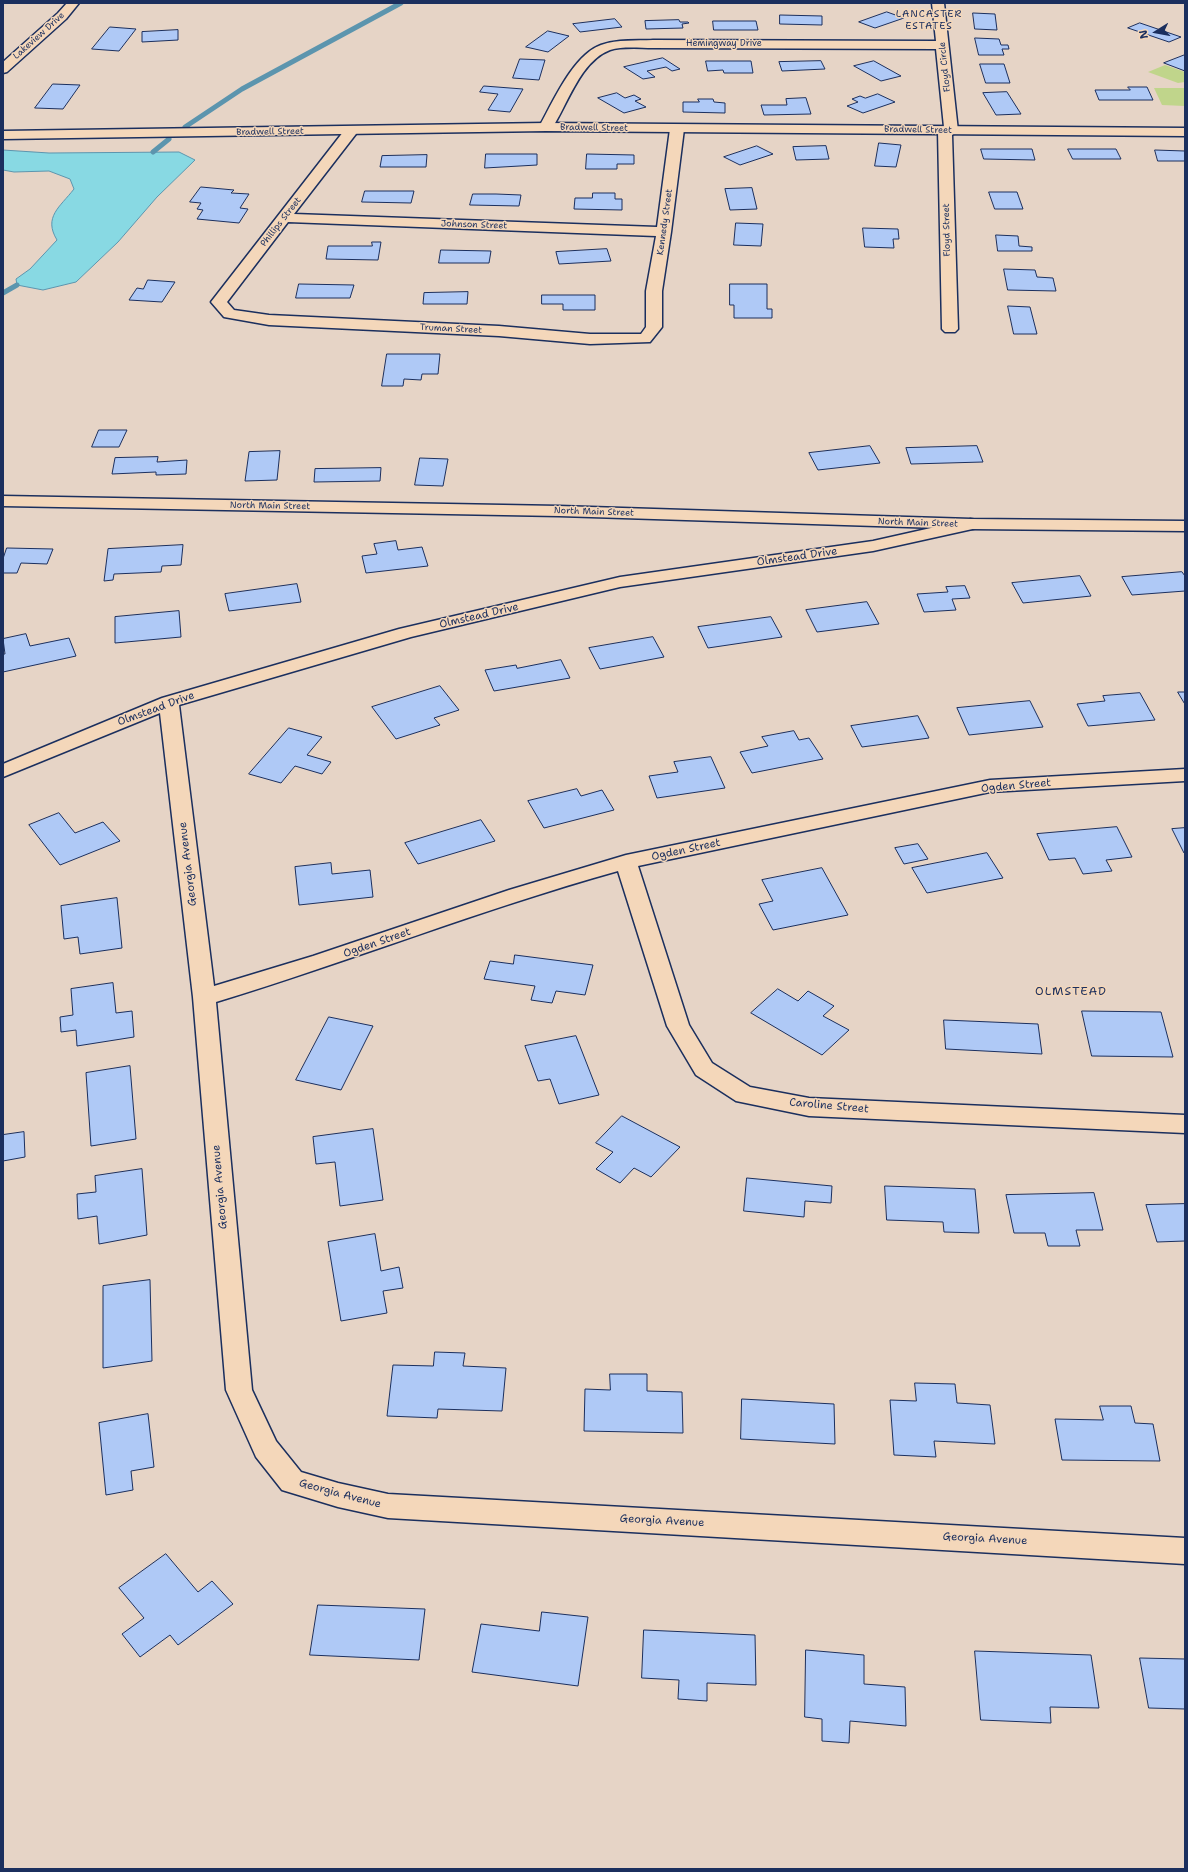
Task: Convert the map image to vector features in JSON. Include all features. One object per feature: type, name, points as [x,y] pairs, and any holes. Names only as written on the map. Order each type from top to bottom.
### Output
[{"type":"street","name":"Lakeview Drive","points":[[3,69],[62,16],[73,3]]},
{"type":"street","name":"Floyd Circle","points":[[938,3],[948,131]]},
{"type":"street","name":"Hemingway Drive","points":[[546,127],[560,100],[583,66],[599,50],[615,46],[653,44],[942,45]]},
{"type":"street","name":"Bradwell Street","points":[[3,135],[546,127],[1185,132]]},
{"type":"street","name":"Kennedy Street","points":[[655,315],[654,291],[664,232],[677,129]]},
{"type":"street","name":"Phillips Street","points":[[229,314],[219,302],[352,130]]},
{"type":"street","name":"Floyd Street","points":[[948,131],[950,329]]},
{"type":"street","name":"Johnson Street","points":[[285,218],[664,232]]},
{"type":"street","name":"Truman Street","points":[[229,314],[269,320],[499,331],[590,339],[646,339],[654,327],[655,315]]},
{"type":"street","name":"North Main Street","points":[[3,501],[551,511],[971,524],[1185,526]]},
{"type":"street","name":"Olmstead Drive","points":[[3,771],[169,702],[406,633],[620,582],[873,546],[971,524]]},
{"type":"street","name":"Georgia Avenue","points":[[169,702],[204,997],[239,1390],[266,1448],[292,1481],[338,1495],[388,1506],[1185,1551]]},
{"type":"street","name":"Ogden Street","points":[[204,997],[335,957],[490,903],[581,874],[626,862],[990,786],[1185,775]]},
{"type":"street","name":"Caroline Street","points":[[626,862],[678,1026],[704,1069],[744,1095],[809,1107],[1185,1124]]},
{"type":"green space","points":[[1165,65],[1185,72],[1185,82],[1178,83],[1148,72]]},
{"type":"green space","points":[[1154,88],[1184,88],[1185,106],[1162,105]]},
{"type":"water","points":[[3,150],[49,153],[179,152],[195,160],[157,197],[118,242],[76,282],[43,290],[17,285],[16,279],[30,269],[57,240],[53,232],[52,225],[55,213],[74,189],[70,179],[49,171],[14,172],[3,170]]},
{"type":"building","points":[[887,12],[904,18],[875,28],[859,22]]},
{"type":"building","points":[[973,13],[995,14],[997,30],[975,29]]},
{"type":"building","points":[[780,15],[822,16],[822,25],[780,24]]},
{"type":"building","points":[[615,19],[622,27],[580,32],[573,24]]},
{"type":"building","points":[[679,20],[680,22],[689,23],[682,24],[683,28],[646,29],[645,21]]},
{"type":"building","points":[[713,21],[756,21],[758,30],[714,30]]},
{"type":"building","points":[[1140,23],[1181,37],[1169,42],[1128,28]]},
{"type":"building","points":[[110,27],[136,29],[119,51],[92,49]]},
{"type":"building","points":[[178,30],[178,40],[142,42],[142,32]]},
{"type":"building","points":[[548,31],[569,36],[548,52],[526,47]]},
{"type":"building","points":[[975,38],[999,39],[1001,45],[1008,45],[1009,49],[1002,49],[1004,55],[979,55]]},
{"type":"building","points":[[1185,55],[1185,71],[1164,63]]},
{"type":"building","points":[[663,58],[680,69],[672,71],[666,67],[647,71],[655,77],[643,79],[624,67]]},
{"type":"building","points":[[520,59],[545,60],[539,80],[513,78]]},
{"type":"building","points":[[706,61],[751,61],[753,73],[724,73],[723,70],[708,71]]},
{"type":"building","points":[[821,61],[825,69],[782,71],[779,62]]},
{"type":"building","points":[[874,61],[901,76],[881,81],[854,66]]},
{"type":"building","points":[[980,64],[1004,64],[1010,83],[986,83]]},
{"type":"building","points":[[53,84],[80,85],[63,109],[35,108]]},
{"type":"building","points":[[484,86],[523,89],[510,112],[488,110],[498,94],[480,92]]},
{"type":"building","points":[[1128,87],[1147,87],[1153,100],[1099,100],[1095,90],[1130,90]]},
{"type":"building","points":[[1007,92],[1021,114],[996,115],[983,93]]},
{"type":"building","points":[[617,93],[625,98],[634,95],[641,99],[635,101],[646,107],[624,113],[598,98]]},
{"type":"building","points":[[878,94],[895,102],[863,113],[847,106],[858,102],[852,99],[860,96],[865,98]]},
{"type":"building","points":[[806,98],[811,114],[764,115],[761,105],[787,105],[786,99]]},
{"type":"building","points":[[698,99],[713,99],[714,102],[725,103],[725,113],[683,112],[683,102],[699,102]]},
{"type":"building","points":[[879,143],[901,145],[896,167],[875,166]]},
{"type":"building","points":[[757,146],[773,154],[740,165],[724,157]]},
{"type":"building","points":[[826,146],[829,159],[796,160],[793,147]]},
{"type":"building","points":[[981,149],[1032,149],[1035,160],[984,159]]},
{"type":"building","points":[[1068,149],[1116,149],[1121,159],[1073,159]]},
{"type":"building","points":[[1155,150],[1185,151],[1185,161],[1158,161]]},
{"type":"building","points":[[486,154],[537,154],[537,165],[485,168]]},
{"type":"building","points":[[587,154],[634,155],[634,164],[617,164],[617,169],[586,169]]},
{"type":"building","points":[[427,155],[426,167],[380,167],[382,156]]},
{"type":"building","points":[[201,187],[234,190],[231,193],[249,194],[240,208],[248,209],[239,223],[197,219],[203,210],[197,209],[201,203],[190,202]]},
{"type":"building","points":[[752,188],[757,209],[730,210],[725,189]]},
{"type":"building","points":[[365,191],[414,191],[411,203],[362,202]]},
{"type":"building","points":[[989,192],[1017,192],[1023,209],[995,209]]},
{"type":"building","points":[[593,193],[615,193],[615,199],[622,199],[622,210],[574,209],[575,198],[592,198]]},
{"type":"building","points":[[473,194],[521,195],[519,206],[470,205]]},
{"type":"building","points":[[736,223],[763,224],[761,246],[734,245]]},
{"type":"building","points":[[863,228],[898,229],[899,239],[893,239],[894,248],[865,247]]},
{"type":"building","points":[[996,235],[1018,236],[1019,246],[1032,247],[1032,251],[998,251]]},
{"type":"building","points":[[372,242],[381,242],[378,260],[326,259],[328,246],[372,246]]},
{"type":"building","points":[[607,249],[611,261],[559,264],[556,252]]},
{"type":"building","points":[[441,250],[491,251],[489,263],[439,263]]},
{"type":"building","points":[[1004,269],[1035,270],[1037,277],[1053,278],[1056,291],[1008,290]]},
{"type":"building","points":[[148,280],[175,282],[162,302],[129,300],[137,288],[143,289]]},
{"type":"building","points":[[299,284],[354,285],[350,298],[296,298]]},
{"type":"building","points":[[730,284],[767,284],[767,309],[772,309],[772,318],[734,318],[734,305],[730,305]]},
{"type":"building","points":[[468,292],[467,304],[423,304],[424,293]]},
{"type":"building","points":[[542,295],[595,295],[595,310],[563,310],[563,304],[542,304]]},
{"type":"building","points":[[1008,306],[1030,307],[1037,334],[1014,334]]},
{"type":"building","points":[[387,354],[440,354],[438,374],[422,374],[421,380],[404,379],[403,386],[382,386]]},
{"type":"building","points":[[99,430],[127,430],[119,447],[92,447]]},
{"type":"building","points":[[870,446],[880,463],[818,470],[809,453]]},
{"type":"building","points":[[977,446],[983,462],[911,464],[906,448]]},
{"type":"building","points":[[280,451],[277,480],[245,481],[249,452]]},
{"type":"building","points":[[158,457],[157,462],[187,460],[186,474],[156,475],[156,472],[112,474],[115,458]]},
{"type":"building","points":[[420,458],[448,459],[443,486],[415,485]]},
{"type":"building","points":[[381,468],[380,481],[314,482],[315,469]]},
{"type":"building","points":[[396,541],[398,550],[422,547],[428,566],[366,573],[362,556],[377,554],[374,544]]},
{"type":"building","points":[[183,545],[181,565],[162,566],[161,572],[114,574],[113,580],[104,581],[108,549]]},
{"type":"building","points":[[7,548],[53,549],[47,564],[21,563],[17,573],[3,573],[3,559]]},
{"type":"building","points":[[1182,572],[1185,576],[1185,591],[1132,595],[1122,577]]},
{"type":"building","points":[[1080,576],[1091,596],[1023,603],[1012,583]]},
{"type":"building","points":[[297,584],[301,602],[229,611],[225,594]]},
{"type":"building","points":[[965,586],[970,598],[952,599],[956,610],[924,612],[917,594],[948,592],[946,587]]},
{"type":"building","points":[[867,602],[879,624],[817,632],[806,610]]},
{"type":"building","points":[[179,611],[181,637],[115,643],[115,617]]},
{"type":"building","points":[[771,617],[782,637],[708,648],[698,627]]},
{"type":"building","points":[[26,634],[30,646],[69,638],[76,656],[3,672],[3,654],[5,654],[3,639]]},
{"type":"building","points":[[653,637],[664,657],[600,669],[589,648]]},
{"type":"building","points":[[561,660],[570,678],[494,691],[485,670],[516,665],[517,668]]},
{"type":"building","points":[[440,686],[459,710],[434,718],[440,725],[396,739],[372,707]]},
{"type":"building","points":[[1178,692],[1185,692],[1185,704]]},
{"type":"building","points":[[1140,693],[1155,720],[1088,726],[1077,704],[1105,701],[1103,696]]},
{"type":"building","points":[[1030,701],[1043,727],[969,735],[957,708]]},
{"type":"building","points":[[918,716],[929,738],[862,747],[851,726]]},
{"type":"building","points":[[289,728],[322,737],[307,755],[331,762],[322,774],[295,766],[281,783],[249,774]]},
{"type":"building","points":[[794,731],[799,740],[809,738],[823,759],[752,773],[740,752],[768,746],[762,737]]},
{"type":"building","points":[[711,757],[725,788],[657,798],[649,776],[678,772],[674,762]]},
{"type":"building","points":[[577,789],[581,796],[602,790],[614,810],[544,828],[528,801]]},
{"type":"building","points":[[59,813],[75,833],[103,822],[120,841],[60,865],[29,825]]},
{"type":"building","points":[[481,820],[495,841],[418,864],[405,843]]},
{"type":"building","points":[[1117,827],[1132,857],[1106,860],[1112,871],[1083,874],[1075,858],[1049,860],[1037,834]]},
{"type":"building","points":[[1185,828],[1185,853],[1184,853],[1172,829]]},
{"type":"building","points":[[918,844],[928,859],[904,864],[895,848]]},
{"type":"building","points":[[987,853],[1003,878],[927,893],[912,868]]},
{"type":"building","points":[[331,863],[332,874],[370,870],[373,897],[299,905],[295,867]]},
{"type":"building","points":[[822,868],[848,915],[773,930],[759,904],[773,901],[762,880]]},
{"type":"building","points":[[117,898],[122,948],[80,954],[78,937],[64,939],[61,906]]},
{"type":"building","points":[[515,955],[593,965],[585,995],[556,991],[552,1003],[531,1000],[535,986],[484,979],[490,961],[513,964]]},
{"type":"building","points":[[113,983],[116,1013],[132,1011],[134,1037],[77,1046],[76,1030],[61,1032],[60,1017],[73,1015],[71,989]]},
{"type":"building","points":[[778,989],[798,1001],[808,991],[834,1006],[823,1016],[849,1030],[822,1055],[751,1013]]},
{"type":"building","points":[[1082,1011],[1161,1012],[1173,1057],[1092,1056]]},
{"type":"building","points":[[329,1017],[373,1026],[341,1090],[296,1080]]},
{"type":"building","points":[[944,1020],[1038,1024],[1042,1054],[946,1049]]},
{"type":"building","points":[[576,1036],[599,1095],[559,1104],[550,1079],[538,1081],[525,1046]]},
{"type":"building","points":[[130,1066],[136,1139],[91,1146],[86,1073]]},
{"type":"building","points":[[622,1116],[680,1147],[651,1177],[634,1168],[620,1183],[596,1169],[613,1152],[596,1143]]},
{"type":"building","points":[[373,1129],[383,1200],[340,1206],[335,1162],[316,1164],[313,1137]]},
{"type":"building","points":[[24,1132],[25,1157],[3,1161],[3,1135]]},
{"type":"building","points":[[142,1169],[147,1235],[99,1244],[97,1216],[78,1219],[77,1194],[96,1192],[95,1176]]},
{"type":"building","points":[[747,1178],[832,1186],[831,1203],[805,1201],[804,1217],[744,1211]]},
{"type":"building","points":[[885,1186],[975,1189],[979,1233],[944,1232],[943,1222],[887,1220]]},
{"type":"building","points":[[1094,1193],[1103,1230],[1076,1230],[1080,1246],[1048,1246],[1045,1233],[1014,1233],[1006,1195]]},
{"type":"building","points":[[1185,1204],[1185,1241],[1157,1242],[1146,1205]]},
{"type":"building","points":[[375,1234],[381,1271],[399,1267],[403,1288],[383,1291],[387,1313],[341,1321],[328,1242]]},
{"type":"building","points":[[150,1280],[152,1361],[103,1368],[103,1286]]},
{"type":"building","points":[[435,1352],[465,1353],[463,1366],[506,1368],[502,1411],[438,1409],[437,1418],[387,1416],[393,1365],[433,1366]]},
{"type":"building","points":[[610,1374],[647,1374],[647,1391],[682,1392],[683,1433],[584,1431],[585,1389],[610,1390]]},
{"type":"building","points":[[915,1383],[955,1384],[957,1403],[990,1405],[995,1444],[934,1441],[936,1457],[894,1455],[890,1400],[916,1401]]},
{"type":"building","points":[[742,1399],[834,1404],[835,1444],[741,1439]]},
{"type":"building","points":[[1100,1406],[1131,1406],[1135,1423],[1153,1424],[1160,1461],[1062,1460],[1055,1419],[1103,1420]]},
{"type":"building","points":[[148,1414],[154,1467],[131,1471],[133,1490],[106,1495],[99,1423]]},
{"type":"building","points":[[166,1554],[198,1592],[212,1581],[233,1604],[178,1645],[170,1635],[140,1657],[122,1634],[144,1618],[119,1588]]},
{"type":"building","points":[[318,1605],[425,1609],[419,1660],[310,1655]]},
{"type":"building","points":[[542,1612],[588,1617],[578,1686],[472,1672],[481,1624],[539,1631]]},
{"type":"building","points":[[644,1630],[755,1635],[756,1685],[707,1683],[707,1701],[678,1699],[679,1680],[642,1678]]},
{"type":"building","points":[[806,1650],[864,1655],[864,1684],[905,1687],[906,1726],[850,1721],[849,1743],[822,1741],[822,1719],[805,1717]]},
{"type":"building","points":[[975,1651],[1091,1655],[1099,1708],[1050,1707],[1051,1723],[981,1720]]},
{"type":"building","points":[[1140,1658],[1185,1659],[1185,1709],[1149,1708]]},
{"type":"waterway","points":[[185,127],[242,89],[401,3]]},
{"type":"waterway","points":[[153,152],[169,139]]},
{"type":"waterway","points":[[3,293],[17,285]]},
{"type":"district","name":"LANCASTER ESTATES","points":[[929,20]]},
{"type":"district","name":"OLMSTEAD","points":[[1071,992]]}]
